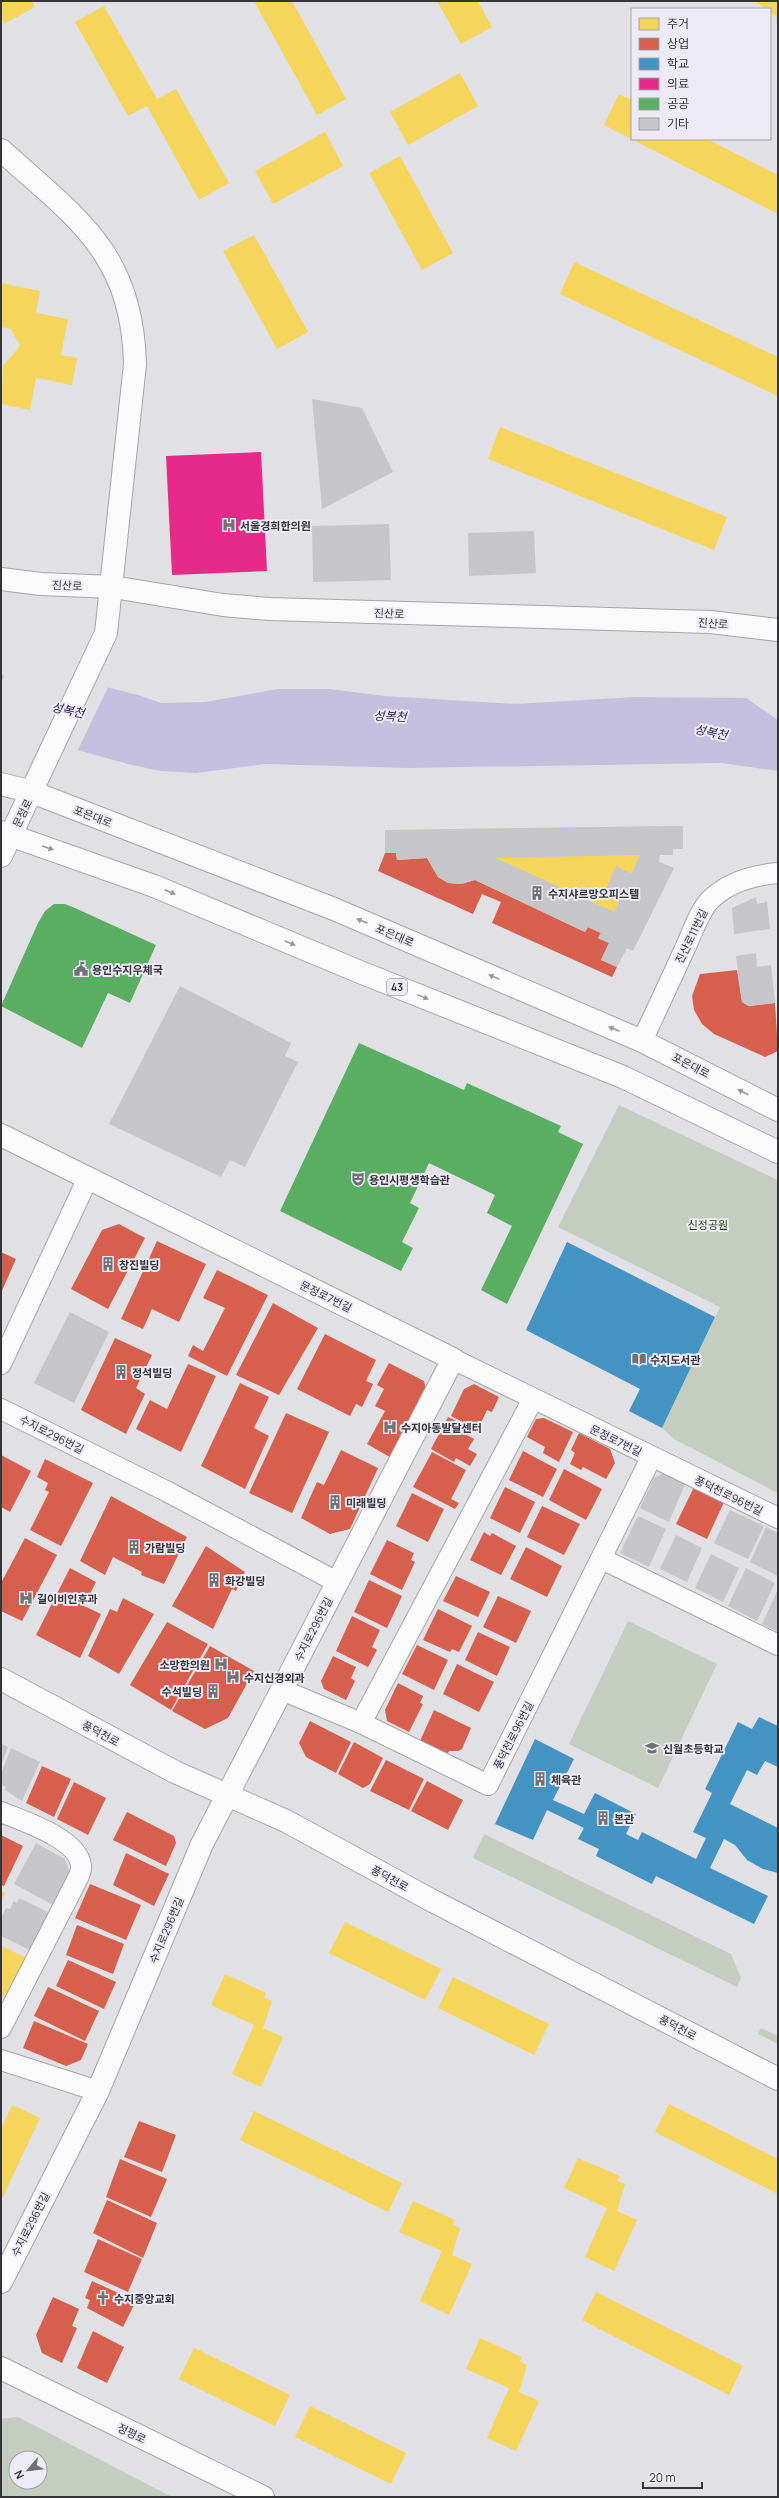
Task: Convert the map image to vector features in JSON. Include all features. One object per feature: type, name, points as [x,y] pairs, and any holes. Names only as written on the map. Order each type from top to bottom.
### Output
[{"type":"street","name":"문정로","points":[[1,150],[77,219],[110,259],[126,295],[134,342],[135,364],[122,474],[113,587],[106,633],[32,792],[6,834],[1,856]]},
{"type":"street","name":"진산로","points":[[1,579],[41,584],[113,587],[222,605],[269,609],[710,622],[778,630]]},
{"type":"street","name":"포은대로","points":[[1,784],[32,792],[334,909],[642,1041],[778,1110]]},
{"type":"street","name":"43","points":[[6,834],[154,886],[367,975],[623,1077],[778,1152]]},
{"type":"street","name":"진산로11번길","points":[[642,1041],[698,919],[710,900],[724,889],[740,881],[759,875],[778,873]]},
{"type":"street","name":"문정로7번길","points":[[1,1135],[651,1458]]},
{"type":"street","points":[[1,1364],[88,1178]]},
{"type":"street","name":"수지로296번길","points":[[1,2282],[98,2091],[202,1844],[453,1359]]},
{"type":"street","points":[[361,1723],[533,1399]]},
{"type":"street","name":"수지로296번길","points":[[1,1409],[168,1492],[337,1582]]},
{"type":"street","name":"풍덕천로96번길","points":[[282,1690],[361,1723],[488,1784],[602,1560],[651,1458],[778,1518]]},
{"type":"street","points":[[602,1560],[778,1645]]},
{"type":"street","name":"풍덕천로","points":[[1,1679],[175,1772],[286,1821],[429,1899],[778,2079]]},
{"type":"street","points":[[1,1812],[53,1834],[76,1853],[82,1866],[78,1878],[1,2028]]},
{"type":"street","points":[[1,2060],[98,2091]]},
{"type":"street","name":"정평로","points":[[1,2368],[263,2497]]},
{"type":"green space","name":"신정공원","points":[[619,1105],[778,1180],[778,1493],[674,1439],[662,1428],[720,1307],[558,1227]]},
{"type":"green space","points":[[628,1621],[717,1664],[658,1788],[569,1744]]},
{"type":"green space","points":[[484,1834],[731,1954],[741,1978],[737,1987],[473,1858]]},
{"type":"green space","points":[[761,2028],[778,2036],[778,2044],[758,2034]]},
{"type":"green space","points":[[18,2417],[172,2497],[1,2497],[1,2419]]},
{"type":"water","name":"성복천","points":[[1,675],[63,676],[138,695],[161,703],[205,702],[278,689],[329,689],[385,696],[515,704],[634,697],[746,698],[778,720],[778,771],[721,763],[408,768],[266,764],[196,773],[160,771],[128,764],[1,729]]},
{"type":"pier","points":[[5,673],[63,674],[109,685],[77,752],[1,731],[1,683]]},
{"type":"building: 주거","points":[[1,1],[32,1],[35,7],[4,24],[1,17]]},
{"type":"building: 주거","points":[[254,1],[292,1],[346,99],[317,115]]},
{"type":"building: 주거","points":[[437,1],[478,1],[492,27],[461,44]]},
{"type":"building: 주거","points":[[755,1],[778,1],[778,18],[771,13],[771,8],[765,8]]},
{"type":"building: 주거","points":[[104,6],[157,99],[176,89],[229,183],[199,200],[147,106],[128,116],[75,22]]},
{"type":"building: 주거","points":[[460,73],[478,106],[408,145],[390,112]]},
{"type":"building: 주거","points":[[619,94],[631,100],[631,139],[604,125]]},
{"type":"building: 주거","points":[[325,132],[343,166],[273,204],[255,171]]},
{"type":"building: 주거","points":[[633,140],[709,140],[778,175],[778,214]]},
{"type":"building: 주거","points":[[400,156],[453,253],[422,270],[369,173]]},
{"type":"building: 주거","points":[[254,235],[308,332],[277,349],[223,251]]},
{"type":"building: 주거","points":[[574,262],[778,357],[778,396],[560,294]]},
{"type":"building: 주거","points":[[1,283],[40,291],[36,313],[68,319],[61,355],[77,358],[72,385],[36,378],[30,410],[1,404],[3,366],[20,346],[11,329],[1,327]]},
{"type":"building: 주거","points":[[500,427],[727,517],[714,550],[488,459]]},
{"type":"building: 주거","name":"수지샤르망오피스텔","points":[[683,826],[683,849],[673,849],[673,855],[660,855],[659,862],[674,868],[633,951],[627,948],[617,967],[601,960],[609,943],[598,938],[601,933],[588,927],[585,932],[475,880],[461,884],[448,883],[438,877],[427,858],[397,860],[396,853],[385,853],[385,830]]},
{"type":"building: 주거","points":[[1,1891],[5,1893],[1,1902]]},
{"type":"building: 주거","points":[[345,1922],[441,1969],[425,2000],[329,1953]]},
{"type":"building: 주거","points":[[1,1946],[27,1958],[9,1998],[1,1995]]},
{"type":"building: 주거","points":[[225,1974],[266,1993],[264,1998],[272,2001],[263,2028],[283,2037],[261,2087],[232,2074],[254,2025],[211,2005]]},
{"type":"building: 주거","points":[[453,1977],[549,2024],[534,2055],[438,2008]]},
{"type":"building: 주거","points":[[669,2104],[778,2159],[778,2194],[655,2132]]},
{"type":"building: 주거","points":[[12,2105],[40,2118],[1,2201],[1,2129]]},
{"type":"building: 주거","points":[[254,2111],[402,2183],[388,2212],[240,2140]]},
{"type":"building: 주거","points":[[578,2158],[620,2176],[617,2181],[625,2184],[617,2211],[637,2220],[614,2271],[585,2257],[607,2208],[564,2188]]},
{"type":"building: 주거","points":[[413,2201],[455,2220],[453,2225],[460,2228],[452,2255],[472,2264],[449,2315],[420,2301],[442,2251],[399,2232]]},
{"type":"building: 주거","points":[[596,2292],[743,2366],[729,2395],[582,2320]]},
{"type":"building: 주거","points":[[480,2338],[522,2357],[520,2361],[527,2365],[519,2392],[539,2401],[516,2451],[487,2438],[509,2388],[466,2369]]},
{"type":"building: 주거","points":[[194,2348],[290,2395],[275,2426],[179,2379]]},
{"type":"building: 주거","points":[[310,2406],[406,2453],[391,2484],[295,2437]]},
{"type":"building: 상업","points":[[385,853],[396,853],[397,860],[427,858],[438,877],[448,883],[461,884],[475,880],[585,932],[588,927],[601,933],[598,938],[609,943],[601,960],[617,967],[612,977],[492,923],[501,902],[482,894],[473,914],[378,871]]},
{"type":"building: 상업","points":[[737,970],[742,1002],[749,1006],[775,1003],[778,1051],[765,1057],[714,1034],[702,1024],[694,1010],[692,996],[700,974]]},
{"type":"building: 상업","name":"창진빌딩","points":[[119,1224],[145,1238],[108,1309],[71,1289],[102,1230]]},
{"type":"building: 상업","points":[[157,1241],[206,1264],[179,1322],[152,1309],[143,1329],[121,1319]]},
{"type":"building: 상업","points":[[1,1252],[16,1259],[1,1293]]},
{"type":"building: 상업","points":[[217,1270],[268,1295],[227,1376],[188,1356],[193,1345],[203,1351],[225,1308],[203,1298]]},
{"type":"building: 상업","points":[[273,1303],[318,1328],[279,1395],[236,1375]]},
{"type":"building: 상업","points":[[325,1334],[376,1360],[366,1381],[373,1384],[362,1407],[356,1404],[350,1416],[297,1389]]},
{"type":"building: 상업","name":"정석빌딩","points":[[115,1338],[152,1355],[136,1388],[145,1394],[126,1434],[81,1410]]},
{"type":"building: 상업","points":[[389,1363],[424,1381],[428,1397],[395,1460],[367,1444],[385,1411],[375,1406],[384,1389],[377,1385]]},
{"type":"building: 상업","points":[[188,1364],[216,1376],[181,1452],[136,1429],[150,1400],[167,1409]]},
{"type":"building: 상업","points":[[240,1383],[269,1397],[254,1428],[269,1436],[245,1489],[201,1466]]},
{"type":"building: 상업","points":[[474,1384],[499,1397],[492,1412],[487,1410],[480,1425],[474,1422],[472,1427],[451,1416],[464,1389]]},
{"type":"building: 상업","points":[[286,1413],[329,1432],[292,1513],[249,1493]]},
{"type":"building: 상업","points":[[448,1417],[470,1428],[467,1435],[474,1439],[468,1449],[477,1454],[470,1466],[456,1458],[454,1462],[431,1449]]},
{"type":"building: 상업","points":[[544,1418],[573,1432],[559,1462],[543,1453],[545,1447],[527,1437],[536,1419]]},
{"type":"building: 상업","points":[[579,1433],[610,1449],[615,1463],[606,1479],[583,1467],[581,1470],[570,1464],[575,1453],[571,1450]]},
{"type":"building: 상업","name":"미래빌딩","points":[[341,1450],[378,1468],[350,1529],[330,1534],[301,1518],[317,1482],[324,1485]]},
{"type":"building: 상업","points":[[523,1451],[557,1469],[543,1497],[509,1480]]},
{"type":"building: 상업","points":[[432,1452],[466,1470],[451,1499],[459,1503],[455,1509],[413,1487]]},
{"type":"building: 상업","points":[[1,1455],[31,1471],[10,1512],[1,1507]]},
{"type":"building: 상업","points":[[45,1459],[93,1483],[61,1546],[30,1530],[49,1492],[45,1490],[48,1483],[37,1477]]},
{"type":"building: 상업","points":[[564,1469],[602,1489],[586,1520],[549,1500]]},
{"type":"building: 상업","points":[[505,1487],[535,1502],[520,1533],[490,1518]]},
{"type":"building: 상업","points":[[694,1487],[724,1502],[707,1539],[676,1524]]},
{"type":"building: 상업","points":[[412,1493],[444,1509],[428,1542],[396,1526]]},
{"type":"building: 상업","name":"가람빌딩","points":[[111,1496],[187,1537],[164,1584],[141,1575],[142,1572],[113,1557],[105,1575],[80,1561]]},
{"type":"building: 상업","points":[[542,1506],[580,1524],[564,1555],[527,1537]]},
{"type":"building: 상업","points":[[484,1532],[490,1536],[492,1533],[516,1546],[501,1575],[470,1560]]},
{"type":"building: 상업","points":[[25,1538],[57,1555],[22,1621],[1,1611],[1,1583]]},
{"type":"building: 상업","points":[[387,1540],[414,1553],[411,1560],[415,1562],[402,1590],[370,1574]]},
{"type":"building: 상업","name":"화강빌딩","points":[[206,1546],[245,1572],[236,1591],[232,1589],[213,1629],[172,1606]]},
{"type":"building: 상업","points":[[526,1547],[562,1566],[547,1597],[510,1579]]},
{"type":"building: 상업","points":[[70,1568],[96,1582],[84,1606],[101,1614],[80,1658],[36,1635]]},
{"type":"building: 상업","points":[[456,1576],[490,1592],[478,1617],[443,1601]]},
{"type":"building: 상업","points":[[369,1580],[402,1596],[387,1628],[354,1612]]},
{"type":"building: 상업","points":[[498,1596],[531,1611],[516,1643],[483,1627]]},
{"type":"building: 상업","points":[[123,1598],[154,1614],[119,1674],[88,1656],[110,1609],[117,1612]]},
{"type":"building: 상업","points":[[438,1609],[472,1626],[459,1652],[452,1649],[450,1652],[423,1640]]},
{"type":"building: 상업","points":[[352,1616],[380,1630],[372,1647],[377,1650],[368,1667],[336,1651]]},
{"type":"building: 상업","points":[[167,1622],[208,1644],[171,1710],[130,1685]]},
{"type":"building: 상업","points":[[478,1632],[510,1647],[497,1676],[465,1660]]},
{"type":"building: 상업","points":[[417,1645],[448,1660],[434,1690],[402,1674]]},
{"type":"building: 상업","name":"수석빌딩","points":[[210,1646],[254,1671],[228,1718],[205,1729],[172,1711]]},
{"type":"building: 상업","points":[[333,1656],[356,1667],[351,1678],[355,1681],[346,1700],[324,1689],[321,1681]]},
{"type":"building: 상업","points":[[457,1664],[494,1682],[479,1712],[443,1694]]},
{"type":"building: 상업","points":[[398,1683],[423,1696],[420,1703],[423,1704],[409,1732],[387,1721],[385,1710]]},
{"type":"building: 상업","points":[[434,1710],[471,1728],[462,1749],[458,1751],[449,1751],[447,1755],[420,1741]]},
{"type":"building: 상업","points":[[310,1721],[351,1742],[336,1773],[306,1757],[299,1743]]},
{"type":"building: 상업","points":[[354,1742],[383,1758],[370,1784],[363,1788],[338,1774]]},
{"type":"building: 상업","points":[[386,1760],[424,1779],[409,1810],[370,1791]]},
{"type":"building: 상업","points":[[42,1766],[71,1779],[54,1817],[26,1803]]},
{"type":"building: 상업","points":[[427,1781],[463,1800],[448,1830],[411,1811]]},
{"type":"building: 상업","points":[[74,1782],[106,1798],[88,1835],[57,1819]]},
{"type":"building: 상업","points":[[127,1812],[174,1836],[176,1843],[166,1866],[113,1840]]},
{"type":"building: 상업","points":[[1,1835],[23,1846],[4,1886],[1,1885]]},
{"type":"building: 상업","points":[[126,1853],[169,1874],[154,1906],[113,1885]]},
{"type":"building: 상업","points":[[90,1884],[141,1905],[126,1940],[75,1918]]},
{"type":"building: 상업","points":[[77,1925],[124,1944],[113,1974],[66,1955]]},
{"type":"building: 상업","points":[[68,1960],[116,1982],[104,2009],[56,1986]]},
{"type":"building: 상업","points":[[48,1987],[99,2011],[85,2041],[34,2016]]},
{"type":"building: 상업","points":[[34,2021],[88,2044],[81,2060],[66,2066],[23,2048]]},
{"type":"building: 상업","points":[[139,2121],[176,2135],[162,2172],[124,2157]]},
{"type":"building: 상업","points":[[120,2159],[167,2179],[151,2217],[106,2197]]},
{"type":"building: 상업","points":[[107,2200],[157,2223],[143,2258],[93,2233]]},
{"type":"building: 상업","points":[[98,2239],[142,2259],[128,2292],[84,2272]]},
{"type":"building: 상업","points":[[92,2281],[136,2301],[123,2327],[87,2308],[90,2300],[85,2298]]},
{"type":"building: 상업","points":[[53,2297],[79,2309],[72,2326],[77,2328],[62,2363],[42,2353],[36,2335]]},
{"type":"building: 상업","points":[[93,2331],[124,2347],[107,2383],[77,2368]]},
{"type":"building: 학교","name":"수지도서관","points":[[567,1242],[715,1317],[662,1428],[629,1411],[640,1389],[526,1330]]},
{"type":"building: 학교","name":"본관","points":[[759,1717],[778,1726],[778,1767],[765,1761],[757,1775],[747,1770],[730,1804],[778,1828],[778,1873],[763,1869],[747,1860],[735,1845],[724,1839],[710,1868],[768,1896],[754,1924],[656,1876],[652,1884],[596,1856],[599,1849],[578,1839],[584,1828],[547,1810],[533,1840],[495,1824],[535,1739],[574,1759],[553,1800],[584,1814],[595,1793],[636,1814],[626,1834],[638,1840],[642,1832],[696,1859],[706,1838],[693,1832],[712,1793],[705,1789],[738,1722],[752,1729]]},
{"type":"building: 의료","points":[[261,452],[267,571],[172,575],[166,456]]},
{"type":"building: 공공","name":"용인수지우체국","points":[[54,904],[65,904],[75,908],[156,945],[130,1003],[108,993],[82,1048],[1,1006],[38,923],[45,911]]},
{"type":"building: 공공","name":"용인시평생학습관","points":[[359,1043],[464,1090],[467,1083],[561,1126],[558,1132],[583,1144],[507,1304],[481,1290],[512,1226],[487,1213],[495,1195],[429,1163],[410,1203],[419,1208],[402,1242],[413,1248],[401,1271],[280,1211]]},
{"type":"building: 기타","points":[[312,399],[362,408],[393,472],[322,509]]},
{"type":"building: 기타","points":[[389,524],[391,580],[313,582],[312,526]]},
{"type":"building: 기타","points":[[534,531],[536,573],[469,576],[468,533]]},
{"type":"building: 기타","name":"수지샤르망오피스텔","points":[[683,826],[683,849],[673,849],[673,855],[660,855],[659,862],[674,868],[633,951],[627,948],[617,967],[601,960],[609,943],[598,938],[601,933],[588,927],[585,932],[475,880],[461,884],[448,883],[438,877],[427,858],[397,860],[396,853],[385,853],[385,830]],"holes":[[[640,855],[631,874],[616,866],[606,889],[621,897],[614,912],[496,858]]]},
{"type":"building: 기타","points":[[756,897],[757,904],[767,902],[770,929],[734,934],[732,908]]},
{"type":"building: 기타","points":[[756,953],[757,967],[771,965],[775,1003],[749,1006],[742,1002],[736,956]]},
{"type":"building: 기타","points":[[180,986],[291,1043],[285,1056],[298,1062],[245,1167],[230,1160],[221,1177],[109,1124]]},
{"type":"building: 기타","points":[[70,1312],[109,1332],[74,1403],[34,1383]]},
{"type":"building: 기타","points":[[665,1472],[686,1482],[669,1522],[640,1508],[654,1478]]},
{"type":"building: 기타","points":[[730,1510],[764,1526],[748,1559],[714,1543]]},
{"type":"building: 기타","points":[[638,1516],[666,1529],[649,1567],[620,1553]]},
{"type":"building: 기타","points":[[766,1527],[778,1533],[778,1576],[750,1562]]},
{"type":"building: 기타","points":[[676,1535],[702,1548],[687,1582],[660,1569]]},
{"type":"building: 기타","points":[[711,1554],[739,1568],[723,1602],[695,1588]]},
{"type":"building: 기타","points":[[746,1568],[775,1583],[757,1621],[728,1606]]},
{"type":"building: 기타","points":[[778,1589],[778,1632],[762,1624]]},
{"type":"building: 기타","points":[[1,1743],[8,1747],[1,1765]]},
{"type":"building: 기타","points":[[11,1748],[40,1762],[22,1801],[5,1790],[6,1787],[1,1784],[1,1774]]},
{"type":"building: 기타","points":[[36,1843],[65,1859],[71,1875],[55,1906],[14,1884]]},
{"type":"building: 기타","points":[[19,1898],[52,1914],[34,1952],[1,1936],[1,1919],[6,1908],[10,1909],[14,1901],[17,1903]]},
{"type":"place","name":"서울경희한의원","points":[[229,525]]},
{"type":"place","name":"수지샤르망오피스텔","points":[[537,893]]},
{"type":"place","name":"용인수지우체국","points":[[81,969]]},
{"type":"place","name":"용인시평생학습관","points":[[358,1179]]},
{"type":"place","name":"창진빌딩","points":[[108,1264]]},
{"type":"place","name":"수지도서관","points":[[639,1359]]},
{"type":"place","name":"정석빌딩","points":[[121,1372]]},
{"type":"place","name":"수지아동발달센터","points":[[390,1427]]},
{"type":"place","name":"미래빌딩","points":[[335,1502]]},
{"type":"place","name":"가람빌딩","points":[[134,1547]]},
{"type":"place","name":"화강빌딩","points":[[214,1580]]},
{"type":"place","name":"길이비인후과","points":[[26,1598]]},
{"type":"place","name":"소망한의원","points":[[221,1664]]},
{"type":"place","name":"수지신경외과","points":[[233,1677]]},
{"type":"place","name":"수석빌딩","points":[[213,1691]]},
{"type":"place","name":"신월초등학교","points":[[652,1748]]},
{"type":"place","name":"체육관","points":[[540,1779]]},
{"type":"place","name":"본관","points":[[603,1818]]},
{"type":"place","name":"수지중앙교회","points":[[103,2298]]}]
